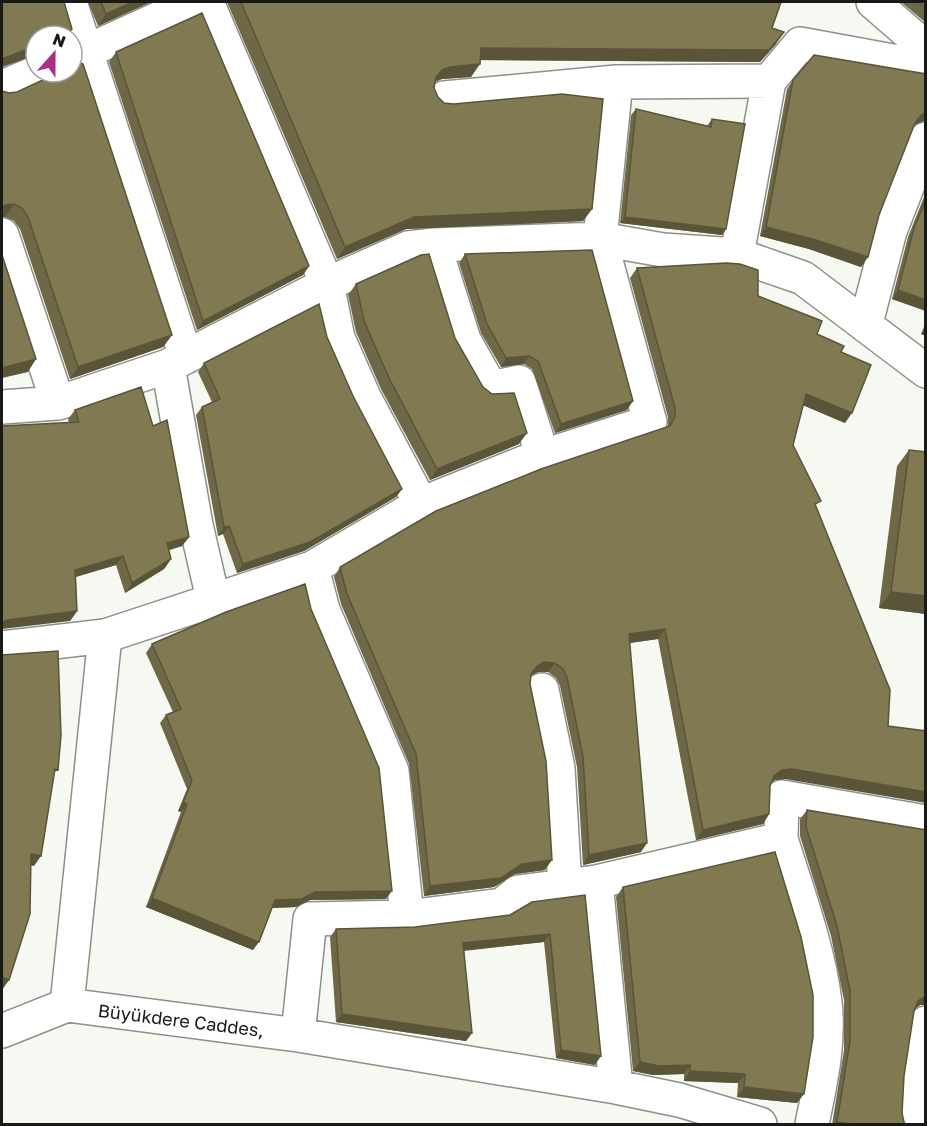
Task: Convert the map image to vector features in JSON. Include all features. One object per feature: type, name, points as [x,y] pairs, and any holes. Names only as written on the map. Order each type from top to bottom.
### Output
[{"type":"street","points":[[70,2],[74,24]]},
{"type":"street","points":[[84,52],[195,2]]},
{"type":"street","points":[[207,2],[327,284],[338,338],[352,371],[421,504]]},
{"type":"street","points":[[873,2],[926,48]]},
{"type":"street","points":[[736,255],[769,81],[800,44],[926,67]]},
{"type":"street","points":[[84,67],[177,362],[196,525],[214,603]]},
{"type":"street","points":[[2,87],[24,78]]},
{"type":"street","points":[[444,98],[616,82],[769,81]]},
{"type":"street","points":[[2,648],[105,636],[214,603],[312,568],[421,504],[543,457],[650,422],[600,239],[616,82]]},
{"type":"street","points":[[866,323],[890,231],[926,139]]},
{"type":"street","points":[[2,235],[58,403]]},
{"type":"street","points":[[2,407],[58,403],[177,362],[327,284],[408,249],[434,245],[600,239],[663,250],[736,255],[803,278],[866,323],[926,371]]},
{"type":"street","points":[[434,245],[464,340],[491,388],[519,382],[543,457]]},
{"type":"street","points":[[312,568],[323,610],[392,771],[407,917]]},
{"type":"street","points":[[2,1031],[67,1005],[105,636]]},
{"type":"street","points":[[542,690],[580,884],[616,1087]]},
{"type":"street","points":[[812,1125],[824,1066],[825,1003],[807,920],[781,839],[782,797],[926,822]]},
{"type":"street","points":[[298,1035],[309,919],[407,917],[502,905],[518,892],[580,884],[781,839]]},
{"type":"street","name":"Büyükdere Caddes,","points":[[67,1005],[298,1035],[616,1087],[679,1100],[760,1125]]},
{"type":"street","points":[[914,1125],[916,1088],[926,1023]]},
{"type":"building","points":[[2,2],[64,2],[71,24],[24,24],[24,51],[2,59]]},
{"type":"building","points":[[101,2],[133,2],[106,14]]},
{"type":"building","points":[[241,2],[781,2],[772,28],[784,32],[769,50],[481,48],[480,64],[450,67],[442,70],[436,77],[434,88],[444,103],[562,94],[603,99],[592,209],[414,217],[345,247]]},
{"type":"building","points":[[918,2],[926,2],[926,8]]},
{"type":"building","points":[[202,13],[309,266],[203,321],[116,52]]},
{"type":"building","points":[[814,55],[926,74],[926,113],[920,116],[915,123],[879,215],[868,257],[766,227],[793,80]]},
{"type":"building","points":[[84,67],[172,335],[78,367],[28,217],[22,208],[14,204],[2,207],[2,91],[17,92],[34,84],[84,84]]},
{"type":"building","points":[[636,109],[711,127],[712,119],[745,124],[726,229],[625,217]]},
{"type":"building","points":[[926,199],[926,300],[898,290],[914,228]]},
{"type":"building","points":[[592,250],[633,401],[561,424],[538,361],[529,356],[506,358],[487,324],[465,254]]},
{"type":"building","points":[[429,254],[455,338],[483,387],[492,394],[514,393],[527,433],[437,469],[389,378],[364,321],[356,284],[421,255]]},
{"type":"building","points":[[2,255],[36,359],[2,368]]},
{"type":"building","points":[[740,264],[758,270],[758,296],[822,321],[817,334],[844,346],[841,352],[871,365],[852,413],[806,394],[793,445],[821,501],[815,504],[890,690],[888,726],[926,731],[926,792],[792,769],[782,770],[774,776],[770,786],[769,814],[703,830],[665,629],[629,634],[647,843],[589,855],[583,757],[567,677],[563,669],[555,663],[544,662],[537,666],[531,674],[530,684],[546,761],[552,860],[522,864],[501,878],[430,886],[416,754],[347,594],[340,567],[436,511],[541,469],[670,426],[675,417],[675,408],[637,268]]},
{"type":"building","points":[[319,304],[327,337],[353,396],[402,489],[310,542],[243,564],[229,526],[224,527],[202,407],[220,399],[204,363]]},
{"type":"building","points":[[141,387],[153,426],[167,420],[189,537],[167,543],[171,559],[132,583],[123,556],[75,570],[77,611],[2,622],[2,426],[79,422],[75,410]]},
{"type":"building","points":[[909,450],[926,452],[926,596],[891,592]]},
{"type":"building","points":[[305,584],[311,609],[379,768],[392,891],[315,892],[302,899],[275,900],[259,942],[152,898],[187,804],[183,802],[192,781],[166,715],[181,709],[152,644],[226,612]]},
{"type":"building","points":[[58,651],[61,735],[58,770],[55,769],[41,856],[31,854],[30,914],[9,980],[2,977],[2,655]]},
{"type":"building","points":[[807,810],[926,830],[926,996],[918,1001],[914,1011],[904,1076],[902,1113],[906,1125],[858,1125],[837,1122],[850,1041],[850,991],[837,926],[806,827]]},
{"type":"building","points":[[775,852],[801,937],[813,995],[813,1037],[804,1094],[744,1087],[745,1074],[690,1071],[690,1065],[659,1066],[640,1062],[623,887]]},
{"type":"building","points":[[585,895],[601,1056],[561,1050],[550,934],[463,943],[472,1033],[342,1014],[336,929],[415,927],[510,915],[532,902]]}]
